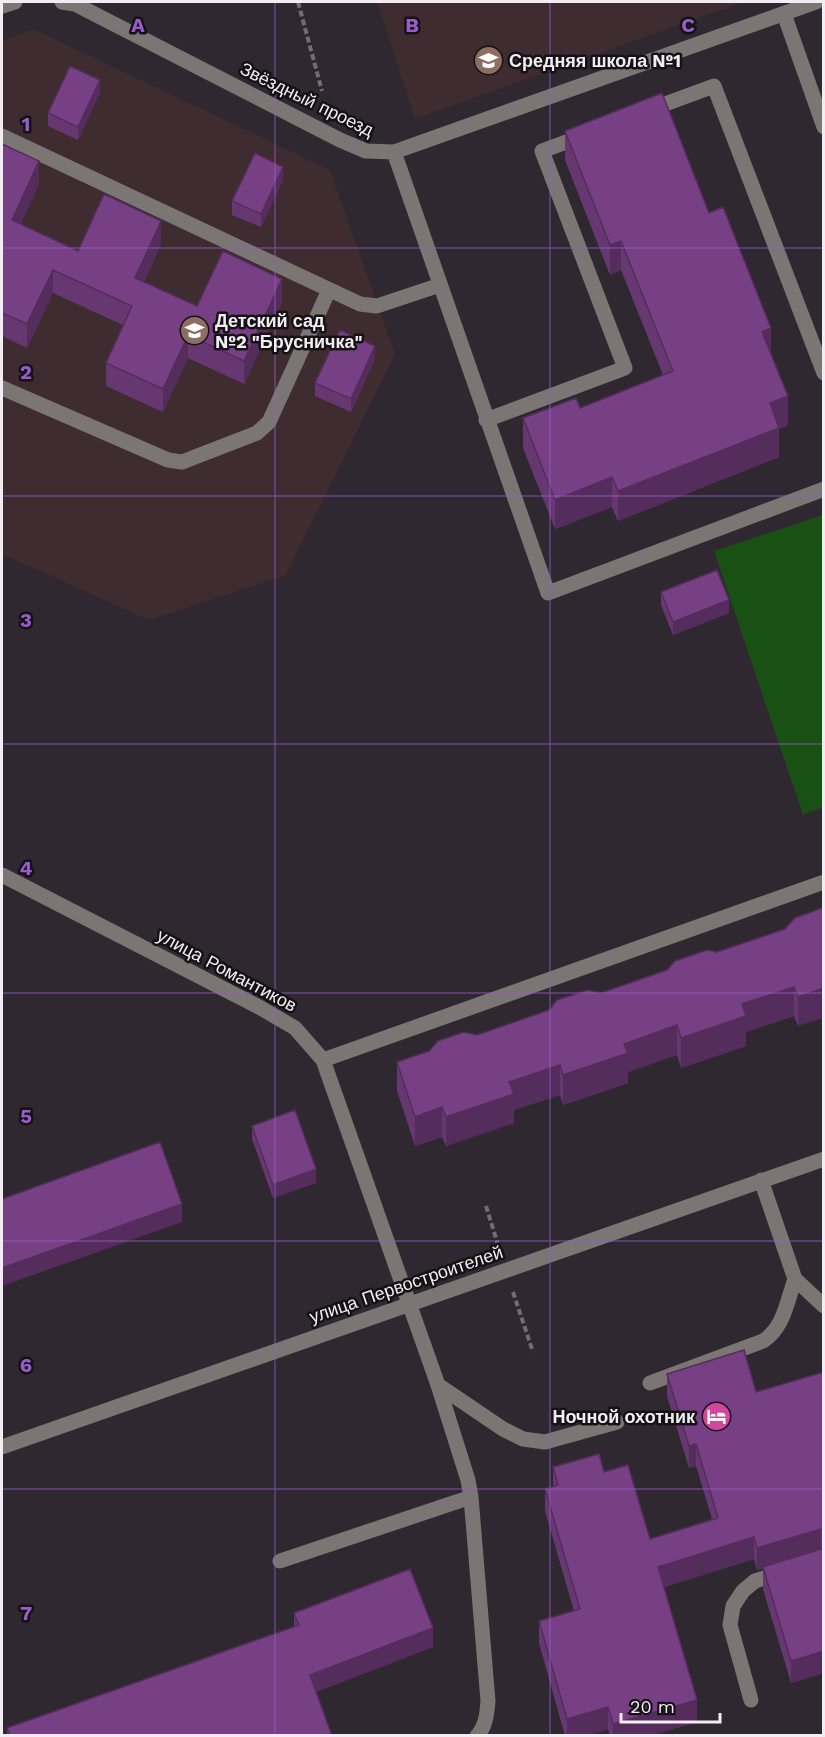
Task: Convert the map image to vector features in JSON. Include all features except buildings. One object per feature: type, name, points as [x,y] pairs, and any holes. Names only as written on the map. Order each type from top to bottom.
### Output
[{"type":"street","points":[[2,6],[15,2]]},
{"type":"street","name":"Звёздный проезд","points":[[62,2],[75,4],[340,140],[366,151],[394,152],[816,2]]},
{"type":"street","points":[[784,14],[824,127]]},
{"type":"street","points":[[628,118],[714,86],[824,373]]},
{"type":"street","points":[[486,420],[625,368],[542,151],[596,130]]},
{"type":"street","points":[[2,136],[360,304],[378,306],[440,285]]},
{"type":"street","points":[[394,152],[548,593],[824,489]]},
{"type":"street","points":[[2,388],[168,460],[182,462],[257,433],[269,422],[329,290]]},
{"type":"street","name":"улица Романтиков","points":[[2,875],[259,1007],[295,1028],[324,1060],[410,1303],[468,1480],[488,1701],[482,1731],[477,1736]]},
{"type":"street","points":[[324,1060],[824,882]]},
{"type":"street","name":"улица Первостроителей","points":[[2,1447],[824,1158]]},
{"type":"street","points":[[761,1180],[795,1279],[824,1306]]},
{"type":"street","points":[[650,1383],[772,1336],[780,1325],[795,1279]]},
{"type":"street","points":[[438,1385],[503,1429],[523,1439],[545,1442],[617,1422]]},
{"type":"street","points":[[280,1561],[471,1497]]},
{"type":"street","points":[[751,1700],[730,1625],[734,1606],[743,1591],[755,1581],[789,1571]]},
{"type":"path","points":[[298,2],[322,91]]},
{"type":"shaded area","name":"Средняя школа №1","points":[[377,2],[743,2],[415,119]]},
{"type":"shaded area","name":"Детский сад №2 \"Брусничка\"","points":[[33,29],[330,170],[395,354],[286,575],[149,620],[2,554],[2,41]]},
{"type":"green space","points":[[823,515],[823,807],[803,815],[714,551]]},
{"type":"place","name":"Средняя школа №1","points":[[488,60]]},
{"type":"place","name":"Детский сад №2 \"Брусничка\"","points":[[194,330]]},
{"type":"place","name":"Ночной охотник","points":[[716,1416]]}]
